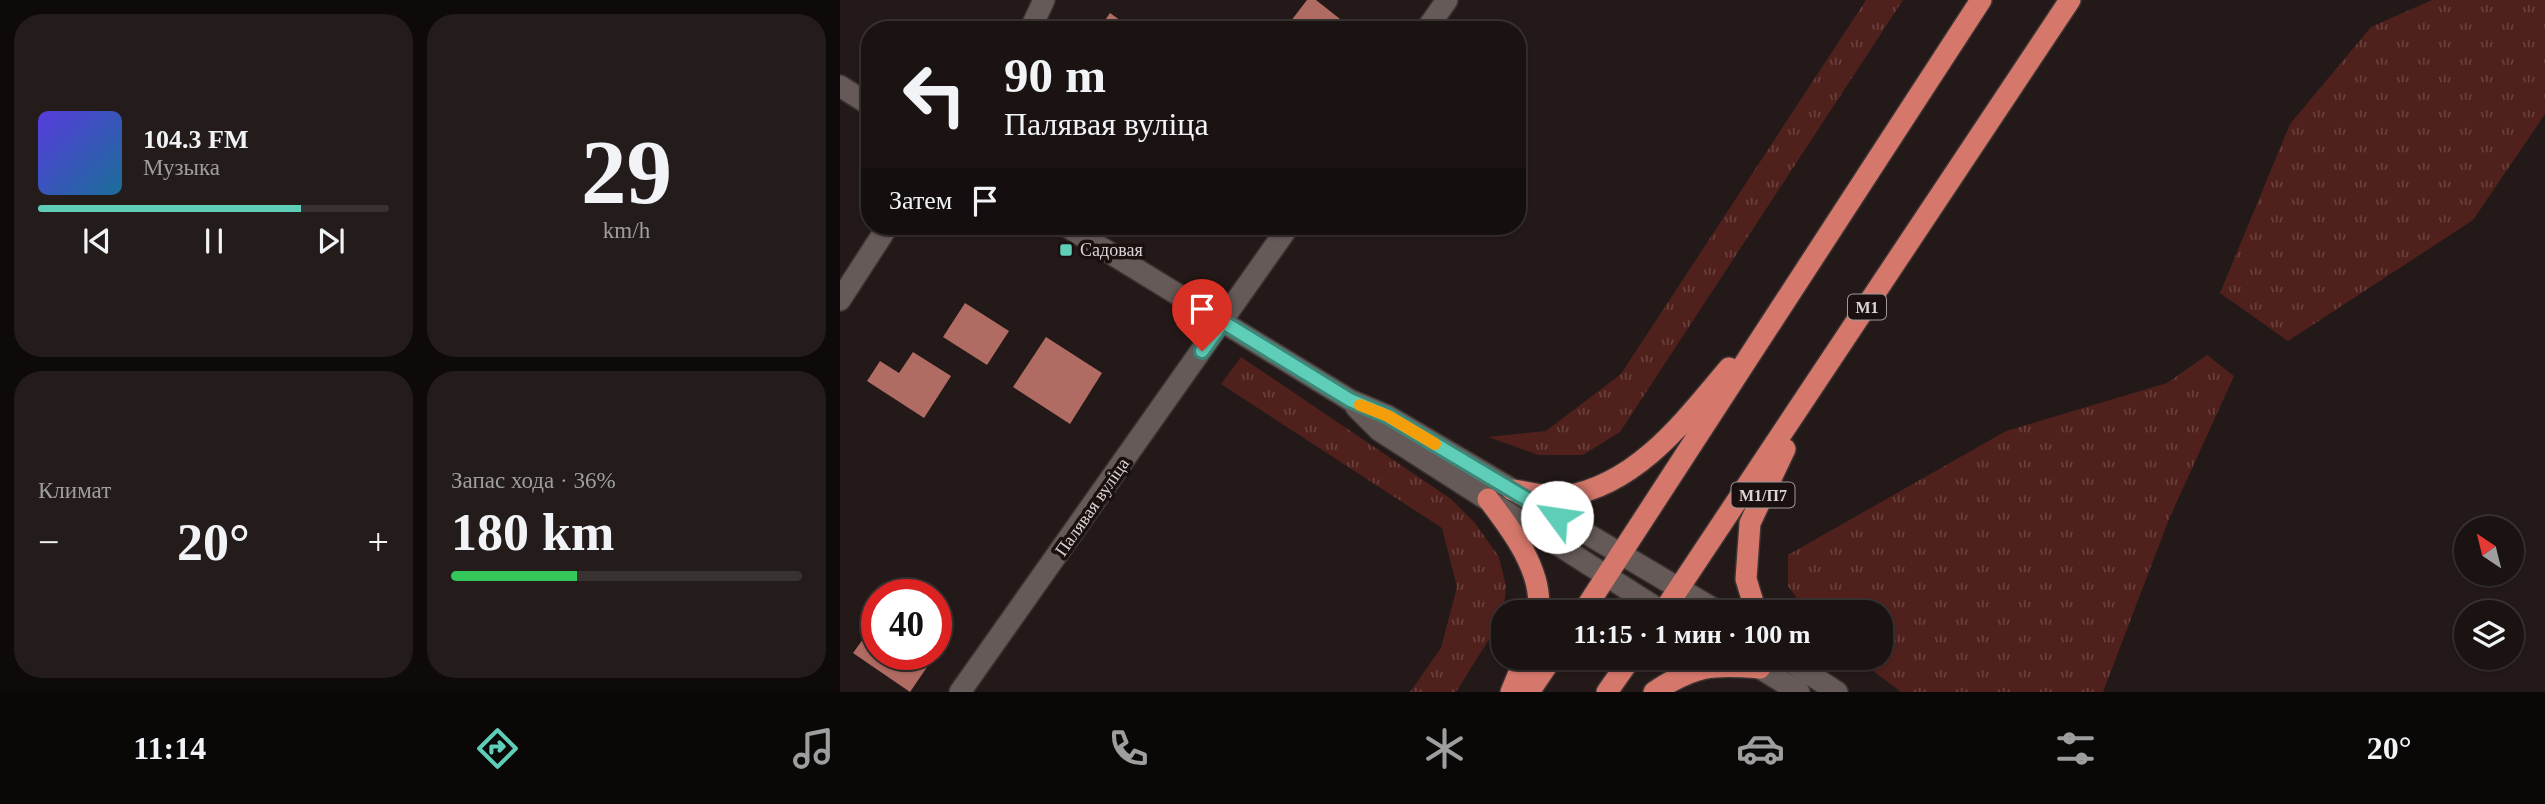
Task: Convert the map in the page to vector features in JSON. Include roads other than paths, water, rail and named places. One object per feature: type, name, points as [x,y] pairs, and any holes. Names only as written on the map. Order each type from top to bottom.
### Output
[{"type":"highway","points":[[1591,600],[1981,0]]},
{"type":"highway","name":"М1","points":[[1671,600],[2070,0]]},
{"type":"highway","points":[[1512,490],[1563,496],[1603,486],[1637,465],[1678,428],[1781,308]]},
{"type":"highway","name":"М1/П7","points":[[1752,600],[1746,579],[1751,523],[1815,384]]},
{"type":"highway","points":[[1488,499],[1515,536],[1530,566],[1538,600]]},
{"type":"highway","points":[[1511,692],[1520,670]]},
{"type":"highway","points":[[1529,692],[1544,670]]},
{"type":"highway","points":[[1607,692],[1623,670]]},
{"type":"highway","points":[[1654,692],[1680,675],[1697,670]]},
{"type":"street","points":[[1034,21],[1044,0]]},
{"type":"street","points":[[1432,21],[1447,0]]},
{"type":"street","points":[[840,86],[861,99]]},
{"type":"street","points":[[840,300],[882,235]]},
{"type":"street","points":[[1081,235],[1350,400],[1388,416],[1698,600]]},
{"type":"street","name":"Палявая вуліца","points":[[960,692],[1283,235]]},
{"type":"street","points":[[1350,400],[1380,431],[1645,600]]},
{"type":"street","points":[[1763,670],[1799,692]]},
{"type":"street","points":[[1803,670],[1837,692]]},
{"type":"place","name":"Садовая","points":[[1066,250]]}]
